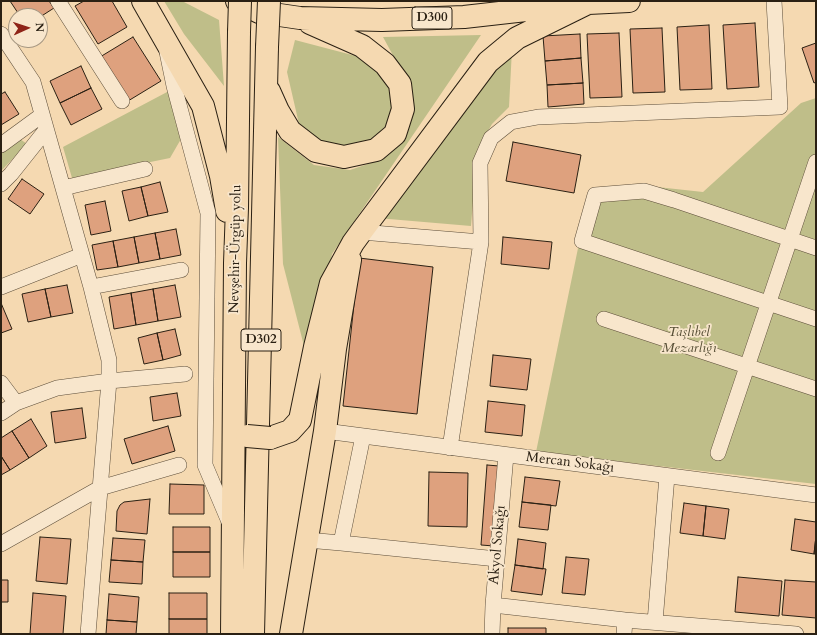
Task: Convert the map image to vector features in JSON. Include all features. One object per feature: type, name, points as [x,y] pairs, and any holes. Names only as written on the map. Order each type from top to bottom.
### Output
[{"type":"highway","points":[[143,1],[203,106],[221,176],[235,263]]},
{"type":"highway","name":"D300","points":[[237,1],[259,12],[300,18],[382,20],[464,17],[588,3],[629,1]]},
{"type":"highway","name":"Nevşehir-Ürgüp yolu","points":[[232,634],[233,531],[240,429],[235,263],[240,1]]},
{"type":"highway","name":"Nevşehir-Ürgüp yolu","points":[[253,634],[269,1]]},
{"type":"highway","points":[[240,429],[270,438],[290,430],[300,420],[315,347],[331,283],[357,237],[488,62],[517,38],[588,3]]},
{"type":"highway","points":[[267,85],[278,111],[290,131],[316,151],[344,157],[363,153],[376,150],[395,134],[403,109],[400,84],[385,64],[362,46],[300,18]]},
{"type":"highway","points":[[291,634],[325,431],[335,349],[357,237]]},
{"type":"street","points":[[58,1],[122,101]]},
{"type":"street","points":[[450,448],[481,242],[480,163],[491,138],[511,122],[538,117],[780,107],[774,1]]},
{"type":"street","points":[[1,34],[33,82],[91,287],[109,360],[110,380],[88,634]]},
{"type":"street","points":[[163,35],[174,86],[208,213],[205,465],[233,531]]},
{"type":"street","points":[[1,145],[42,115]]},
{"type":"street","points":[[1,184],[11,174],[46,130]]},
{"type":"street","points":[[718,453],[816,162]]},
{"type":"street","points":[[63,188],[145,169]]},
{"type":"street","points":[[816,248],[644,191],[595,195],[582,241],[816,320]]},
{"type":"street","points":[[357,237],[481,242]]},
{"type":"street","points":[[1,287],[82,255]]},
{"type":"street","points":[[91,287],[181,270]]},
{"type":"street","points":[[604,319],[816,389]]},
{"type":"street","points":[[1,413],[16,403],[57,388],[110,380],[185,374]]},
{"type":"street","points":[[1,383],[16,403]]},
{"type":"street","name":"Mercan Sokağı","points":[[325,431],[816,495]]},
{"type":"street","points":[[341,543],[363,436]]},
{"type":"street","name":"Akyol Sokağı","points":[[492,634],[493,605],[506,455]]},
{"type":"street","points":[[1,544],[100,488],[179,465]]},
{"type":"street","points":[[655,622],[667,476]]},
{"type":"street","points":[[307,540],[497,559]]},
{"type":"street","points":[[493,605],[624,627],[655,622],[747,632],[796,634]]},
{"type":"green space","points":[[164,1],[182,1],[219,20],[224,86],[184,34]]},
{"type":"green space","points":[[481,35],[332,254],[316,345],[304,346],[283,264],[278,137],[314,165],[350,170],[380,160],[397,142],[395,59],[383,37]]},
{"type":"green space","points":[[295,40],[356,56],[377,72],[389,89],[392,108],[385,127],[371,140],[344,146],[320,141],[299,124],[287,72]]},
{"type":"green space","points":[[512,49],[509,107],[492,124],[477,150],[471,226],[377,218]]},
{"type":"green space","points":[[169,91],[181,139],[170,158],[72,178],[63,147]]},
{"type":"green space","name":"Taşlıbel Mezarlığı","points":[[816,98],[816,484],[536,452],[590,190],[648,186],[703,192],[801,103]]},
{"type":"green space","points":[[20,139],[27,144],[1,171],[1,153]]},
{"type":"building","points":[[10,1],[49,1],[54,8],[48,12],[48,8],[15,8]]},
{"type":"building","points":[[84,1],[112,1],[127,27],[98,44],[75,6]]},
{"type":"building","points":[[755,23],[759,87],[727,89],[723,25]]},
{"type":"building","points":[[709,25],[712,89],[680,90],[677,27]]},
{"type":"building","points":[[662,28],[665,92],[633,93],[630,29]]},
{"type":"building","points":[[619,33],[622,97],[590,98],[587,34]]},
{"type":"building","points":[[580,34],[581,58],[545,61],[543,36]]},
{"type":"building","points":[[133,37],[161,81],[128,101],[100,57]]},
{"type":"building","points":[[816,43],[816,82],[814,83],[802,48]]},
{"type":"building","points":[[581,58],[583,83],[547,85],[545,61]]},
{"type":"building","points":[[81,66],[91,88],[60,103],[50,81]]},
{"type":"building","points":[[583,83],[584,104],[548,107],[547,85]]},
{"type":"building","points":[[91,88],[102,109],[71,125],[60,103]]},
{"type":"building","points":[[5,92],[19,114],[1,125],[1,94]]},
{"type":"building","points":[[513,142],[581,155],[574,193],[506,181]]},
{"type":"building","points":[[22,179],[44,194],[30,214],[8,199]]},
{"type":"building","points":[[160,182],[168,212],[148,216],[141,187]]},
{"type":"building","points":[[141,187],[148,216],[129,221],[122,191]]},
{"type":"building","points":[[105,201],[111,231],[91,235],[85,205]]},
{"type":"building","points":[[176,229],[181,255],[160,259],[155,233]]},
{"type":"building","points":[[155,233],[160,259],[139,263],[134,237]]},
{"type":"building","points":[[134,237],[139,263],[118,267],[113,241]]},
{"type":"building","points":[[503,237],[552,242],[549,269],[501,264]]},
{"type":"building","points":[[113,241],[118,267],[97,270],[92,245]]},
{"type":"building","points":[[359,258],[433,267],[417,414],[343,406]]},
{"type":"building","points":[[67,285],[73,313],[51,317],[45,289]]},
{"type":"building","points":[[175,285],[181,317],[158,321],[153,289]]},
{"type":"building","points":[[45,289],[51,317],[28,322],[22,294]]},
{"type":"building","points":[[153,289],[158,321],[136,325],[131,293]]},
{"type":"building","points":[[131,293],[136,325],[114,329],[109,297]]},
{"type":"building","points":[[1,303],[12,329],[1,333]]},
{"type":"building","points":[[175,329],[181,355],[163,360],[157,333]]},
{"type":"building","points":[[157,333],[163,360],[144,364],[138,338]]},
{"type":"building","points":[[493,355],[531,359],[527,390],[490,386]]},
{"type":"building","points":[[177,393],[181,416],[153,421],[150,397]]},
{"type":"building","points":[[488,401],[525,405],[522,436],[485,432]]},
{"type":"building","points":[[82,408],[86,438],[55,443],[51,412]]},
{"type":"building","points":[[31,419],[47,446],[29,458],[12,431]]},
{"type":"building","points":[[168,426],[175,451],[132,464],[124,439]]},
{"type":"building","points":[[12,431],[29,458],[10,470],[1,456],[1,438]]},
{"type":"building","points":[[1,456],[10,470],[1,475]]},
{"type":"building","points":[[487,465],[499,466],[494,546],[481,545]]},
{"type":"building","points":[[429,472],[468,473],[467,527],[428,526]]},
{"type":"building","points":[[525,477],[560,481],[556,506],[522,502]]},
{"type":"building","points":[[170,484],[204,485],[204,514],[169,514]]},
{"type":"building","points":[[150,499],[147,534],[116,531],[117,511],[120,505],[124,502]]},
{"type":"building","points":[[522,502],[551,505],[548,530],[519,527]]},
{"type":"building","points":[[684,503],[706,506],[703,536],[680,533]]},
{"type":"building","points":[[706,506],[729,509],[725,539],[703,536]]},
{"type":"building","points":[[795,519],[816,522],[814,554],[791,550]]},
{"type":"building","points":[[173,527],[210,527],[210,552],[173,552]]},
{"type":"building","points":[[816,536],[816,554],[814,554]]},
{"type":"building","points":[[40,537],[71,539],[67,584],[36,581]]},
{"type":"building","points":[[113,538],[145,540],[143,562],[111,560]]},
{"type":"building","points":[[518,539],[546,543],[543,569],[515,565]]},
{"type":"building","points":[[173,552],[210,552],[210,577],[173,577]]},
{"type":"building","points":[[566,557],[589,559],[585,595],[562,593]]},
{"type":"building","points":[[111,560],[143,562],[142,584],[109,582]]},
{"type":"building","points":[[515,565],[546,569],[542,595],[511,591]]},
{"type":"building","points":[[738,577],[782,581],[779,616],[735,612]]},
{"type":"building","points":[[1,580],[8,580],[8,602],[1,602]]},
{"type":"building","points":[[785,580],[816,582],[816,618],[782,615]]},
{"type":"building","points":[[33,593],[66,596],[63,634],[30,634]]},
{"type":"building","points":[[169,593],[207,593],[207,619],[169,619]]},
{"type":"building","points":[[109,594],[139,597],[137,622],[107,620]]},
{"type":"building","points":[[169,619],[207,619],[207,634],[169,634]]},
{"type":"building","points":[[107,620],[137,622],[136,634],[106,634]]},
{"type":"building","points":[[508,628],[546,628],[546,634],[508,634]]}]
